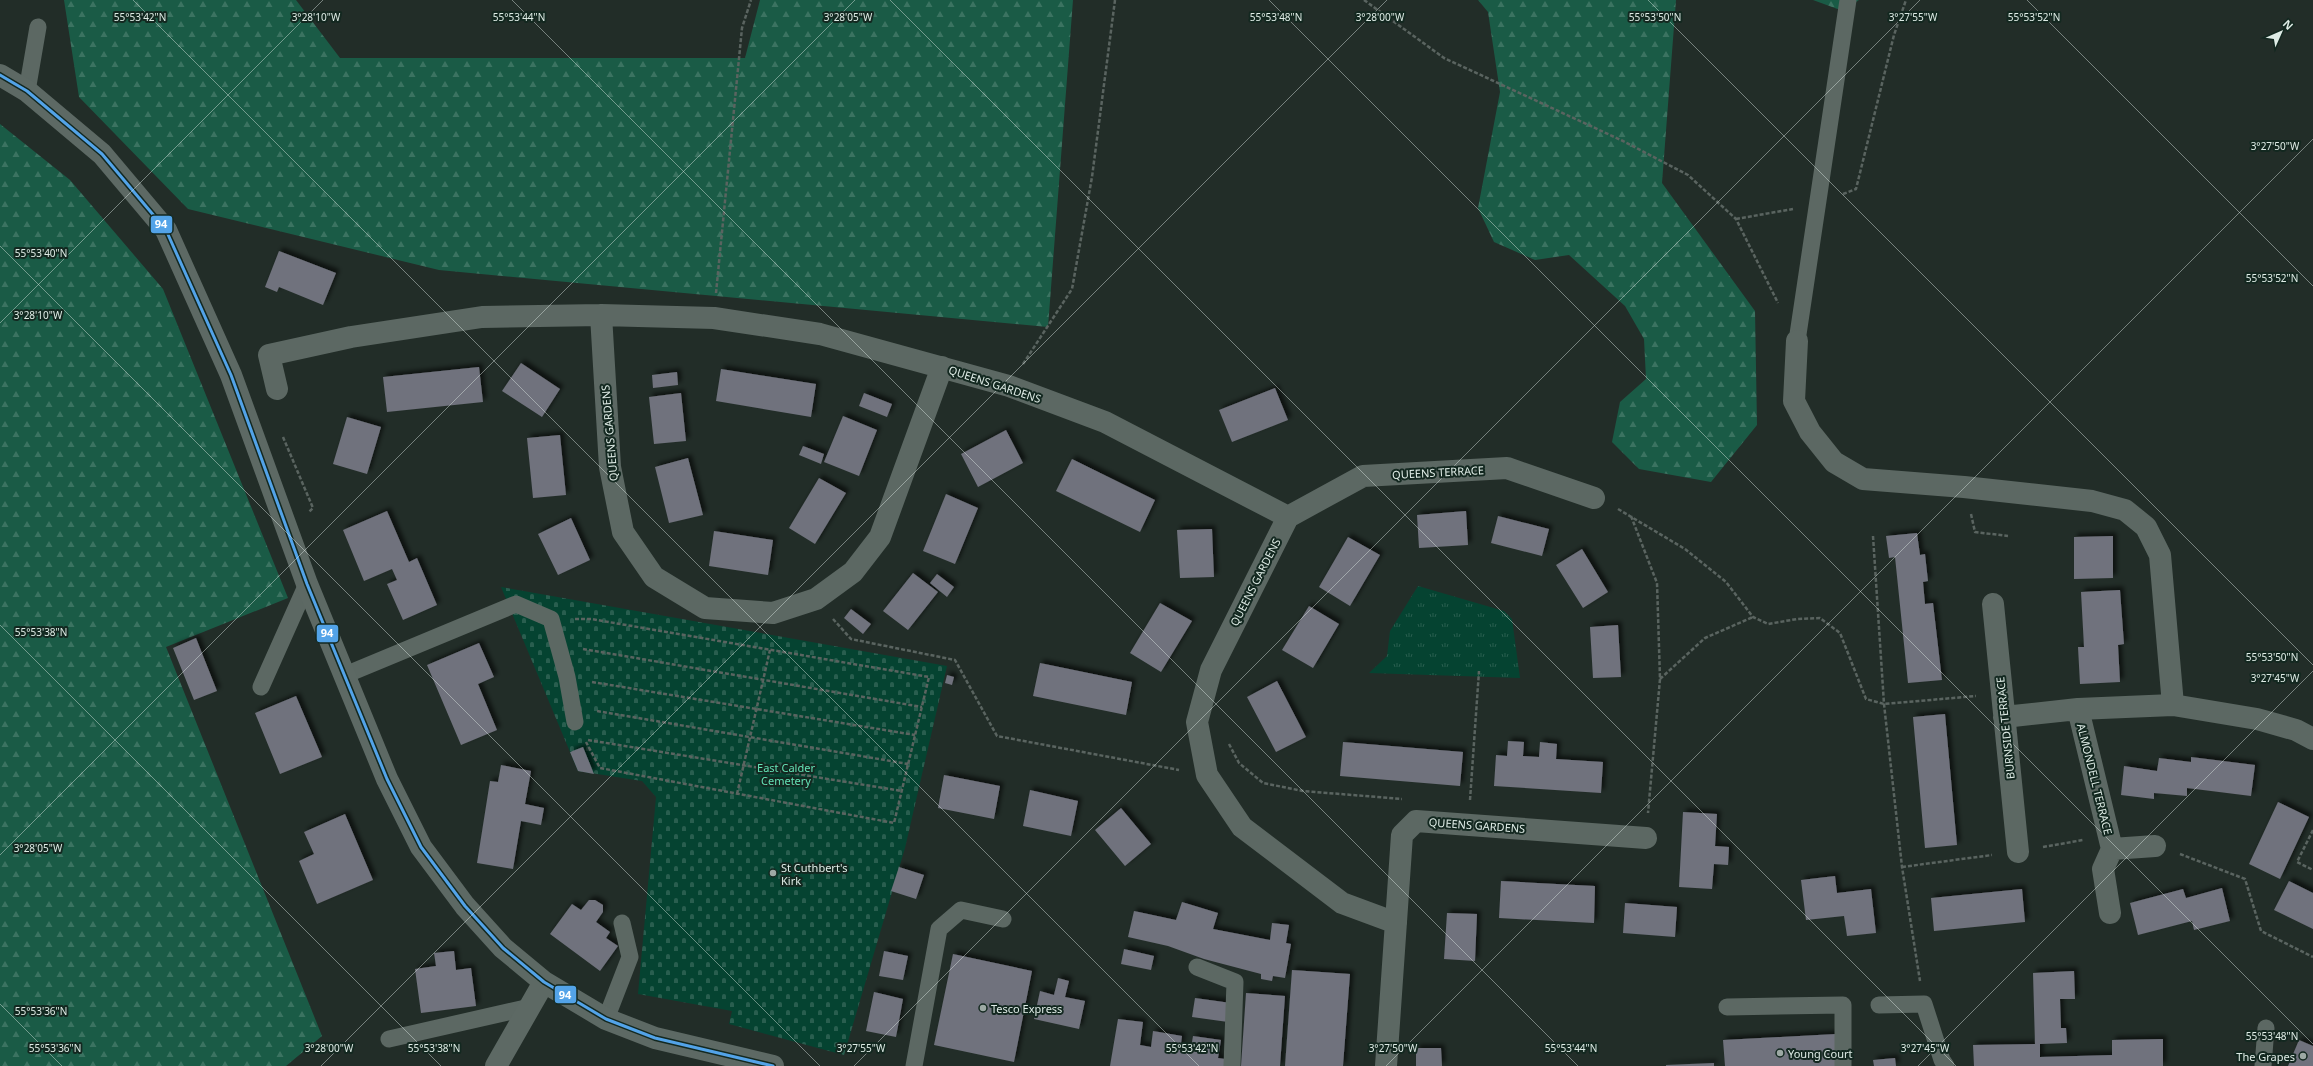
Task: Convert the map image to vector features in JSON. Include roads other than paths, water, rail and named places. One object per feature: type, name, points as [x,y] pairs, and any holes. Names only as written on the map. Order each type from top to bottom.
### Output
[{"type":"main road","points":[[0,75],[27,90],[102,154],[166,230],[231,375],[307,584],[387,779],[421,847],[465,906],[503,948],[544,982],[606,1019],[656,1038],[773,1066]]},
{"type":"main road","points":[[496,1066],[544,982]]},
{"type":"street","name":"QUEENS GARDENS","points":[[601,315],[610,467],[624,532],[654,578],[705,608],[772,613],[816,599],[853,572],[880,537],[942,367]]},
{"type":"street","name":"QUEENS GARDENS","points":[[277,389],[269,355],[351,337],[482,317],[601,315],[714,318],[820,334],[1009,386],[1105,422],[1288,517],[1211,670],[1197,722],[1208,775],[1242,827],[1342,903],[1396,923]]},
{"type":"street","points":[[1797,341],[1794,400],[1810,432],[1834,462],[1863,479],[1964,487],[2092,501],[2125,510],[2146,527],[2160,555],[2173,705]]},
{"type":"street","name":"QUEENS TERRACE","points":[[1288,517],[1363,476],[1507,468],[1594,498]]},
{"type":"street","name":"BURNSIDE TERRACE","points":[[1992,604],[2018,852]]},
{"type":"street","name":"ALMONDELL TERRACE","points":[[2004,717],[2078,709],[2173,705],[2257,719],[2296,730],[2313,739]]},
{"type":"street","name":"ALMONDELL TERRACE","points":[[2078,709],[2112,849],[2103,869],[2110,913]]},
{"type":"street","name":"QUEENS GARDENS","points":[[1386,1066],[1402,834],[1416,821],[1646,838]]},
{"type":"street","name":"ALMONDELL TERRACE","points":[[2112,849],[2155,846]]},
{"type":"lane","points":[[1797,341],[1848,0]]},
{"type":"lane","points":[[27,90],[38,27]]},
{"type":"lane","points":[[262,687],[307,584]]},
{"type":"lane","points":[[345,675],[516,604],[551,619],[567,677],[574,715]]},
{"type":"lane","points":[[914,1066],[939,929],[961,910],[1003,919]]},
{"type":"lane","points":[[606,1019],[630,957],[622,923]]},
{"type":"lane","points":[[1197,967],[1235,982],[1232,1066]]},
{"type":"lane","points":[[1879,1005],[1924,1004],[1942,1060],[1946,1066]]},
{"type":"lane","points":[[1727,1007],[1843,1005],[1843,1066]]},
{"type":"lane","points":[[389,1039],[530,1007]]},
{"type":"lane","points":[[2263,1066],[2266,1028]]},
{"type":"place","name":"St Cuthbert's Kirk","points":[[773,873]]},
{"type":"place","name":"Tesco Express","points":[[983,1008]]},
{"type":"place","name":"Young Court","points":[[1780,1053]]},
{"type":"place","name":"The Grapes","points":[[2303,1056]]},
{"type":"park label","name":"East Calder Cemetery","points":[[786,773]]}]
